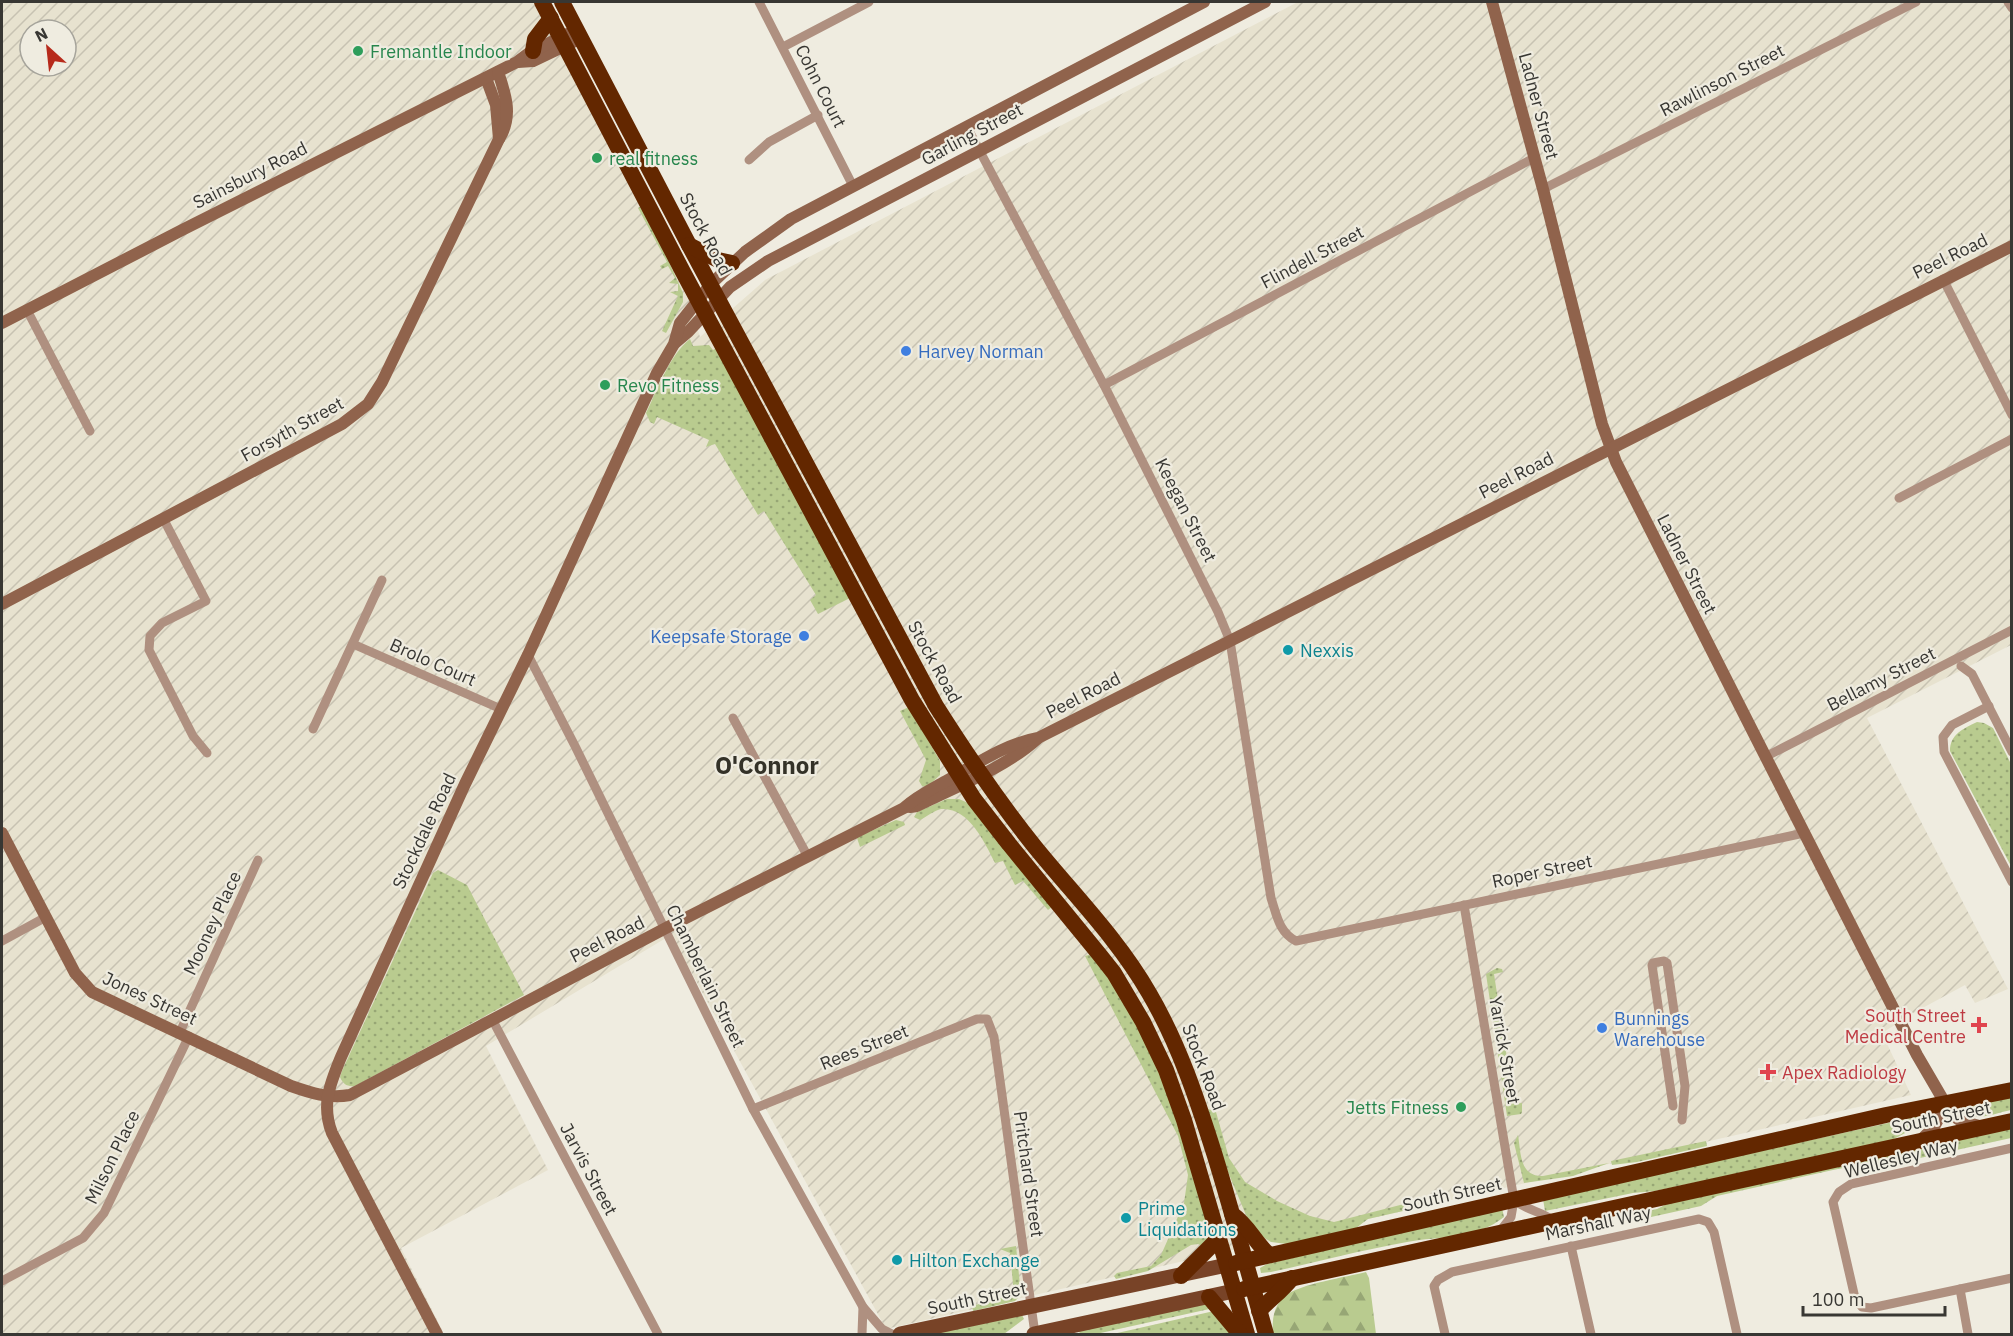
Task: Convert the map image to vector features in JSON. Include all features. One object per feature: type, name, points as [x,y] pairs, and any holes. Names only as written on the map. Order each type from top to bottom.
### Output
[{"type":"highway","name":"Stock Road","points":[[542,2],[906,690],[960,779],[1009,844],[1114,973],[1143,1022],[1166,1070],[1181,1111],[1246,1335]]},
{"type":"highway","name":"Stock Road","points":[[562,2],[689,245],[936,706],[977,770],[1028,838],[1116,943],[1164,1018],[1187,1069],[1232,1213],[1266,1335]]},
{"type":"highway","points":[[533,51],[535,39],[551,18]]},
{"type":"highway","points":[[689,245],[718,260],[732,263]]},
{"type":"highway","name":"South Street","points":[[1227,1265],[1886,1115],[1946,1105],[2012,1090]]},
{"type":"highway","name":"South Street","points":[[1234,1291],[2012,1121]]},
{"type":"highway","points":[[1232,1213],[1245,1224],[1269,1255]]},
{"type":"highway","points":[[1181,1276],[1219,1238]]},
{"type":"highway","points":[[1259,1311],[1281,1292],[1292,1278]]},
{"type":"highway","points":[[1209,1297],[1240,1335]]},
{"type":"main road","name":"South Street","points":[[900,1335],[1227,1265]]},
{"type":"main road","name":"South Street","points":[[1034,1334],[1234,1291]]},
{"type":"street","name":"Cohn Court","points":[[759,2],[853,186]]},
{"type":"street","points":[[783,47],[869,2]]},
{"type":"street","name":"Garling Street","points":[[702,306],[715,291],[732,263],[784,224],[1204,2]]},
{"type":"street","name":"Garling Street","points":[[715,291],[730,286],[768,261],[979,149],[1265,2]]},
{"type":"street","name":"Ladner Street","points":[[1492,2],[1610,448],[1917,1055],[1952,1115],[1961,1121],[1984,1127]]},
{"type":"street","name":"Rawlinson Street","points":[[1543,189],[1916,2]]},
{"type":"street","points":[[2008,2],[2012,8]]},
{"type":"street","name":"Sainsbury Road","points":[[517,62],[533,61],[579,33]]},
{"type":"street","name":"Sainsbury Road","points":[[2,322],[184,228],[498,72],[533,51],[563,41]]},
{"type":"street","name":"Forsyth Street","points":[[2,604],[342,424],[368,404],[382,382],[506,128],[507,99],[498,72]]},
{"type":"street","points":[[486,78],[496,105],[499,139]]},
{"type":"street","points":[[749,160],[769,142],[818,115]]},
{"type":"street","name":"Keegan Street","points":[[967,127],[1104,385],[1218,612],[1230,641],[1271,898],[1281,929],[1288,937]]},
{"type":"street","name":"Flindell Street","points":[[1104,385],[1534,158]]},
{"type":"street","name":"Peel Road","points":[[327,1096],[350,1095],[664,929],[904,808],[917,806],[977,770],[1026,749],[1038,738],[2012,246]]},
{"type":"street","points":[[1943,279],[2012,415]]},
{"type":"street","name":"Stockdale Road","points":[[437,1335],[332,1133],[326,1112],[327,1096],[346,1047],[501,709],[657,374],[674,344],[680,323],[702,306]]},
{"type":"street","points":[[27,310],[90,431]]},
{"type":"street","points":[[1899,498],[2012,439]]},
{"type":"street","points":[[164,520],[206,601],[162,623],[150,636],[149,650],[193,736],[207,753]]},
{"type":"street","points":[[313,729],[382,580]]},
{"type":"street","name":"Bellamy Street","points":[[1765,757],[2012,630]]},
{"type":"street","name":"Brolo Court","points":[[353,644],[501,709]]},
{"type":"street","name":"Chamberlain Street","points":[[528,655],[753,1109],[863,1307],[880,1327],[892,1335]]},
{"type":"street","points":[[1961,666],[1972,674],[2012,752]]},
{"type":"street","points":[[1989,706],[1952,725],[1943,738],[1944,752],[2012,882]]},
{"type":"street","points":[[733,718],[808,857]]},
{"type":"street","name":"Jones Street","points":[[2,833],[75,974],[92,992],[291,1086],[327,1096]]},
{"type":"street","name":"Roper Street","points":[[1288,937],[1296,941],[1804,833]]},
{"type":"street","name":"Mooney Place","points":[[184,1034],[258,860]]},
{"type":"street","name":"Yarrick Street","points":[[1464,905],[1514,1200]]},
{"type":"street","points":[[2,941],[46,917]]},
{"type":"street","points":[[1673,1106],[1652,965],[1664,961],[1667,963],[1685,1086],[1682,1120]]},
{"type":"street","name":"Rees Street","points":[[753,1109],[966,1023],[982,1017],[987,1019]]},
{"type":"street","name":"Jarvis Street","points":[[492,1019],[658,1335]]},
{"type":"street","name":"Pritchard Street","points":[[987,1019],[994,1037],[1034,1334]]},
{"type":"street","name":"Milson Place","points":[[2,1281],[83,1238],[104,1213],[184,1034]]},
{"type":"street","points":[[1920,1141],[1934,1127],[1946,1105]]},
{"type":"street","name":"Wellesley Way","points":[[2012,1148],[1851,1184],[1839,1192],[1833,1202],[1855,1298],[1862,1307],[1871,1308],[2012,1278]]},
{"type":"street","points":[[1499,1234],[1511,1217],[1514,1200],[1528,1210],[1545,1214],[1555,1222]]},
{"type":"street","name":"Marshall Way","points":[[1445,1335],[1434,1286],[1438,1280],[1452,1272],[1699,1219],[1708,1222],[1714,1232],[1737,1335]]},
{"type":"street","points":[[1571,1246],[1591,1335]]},
{"type":"street","points":[[1960,1289],[1968,1335]]},
{"type":"street","points":[[862,1335],[863,1307]]},
{"type":"shaded area","points":[[2,2],[536,2],[684,284],[700,337],[765,280],[1298,2],[2011,2],[2011,645],[1867,718],[2008,989],[1975,1003],[1965,985],[1882,1033],[1911,1095],[886,1329],[671,935],[486,1046],[548,1170],[401,1248],[444,1334],[2,1334]]},
{"type":"green space","points":[[643,205],[683,293],[683,302],[666,333],[662,331],[678,296],[670,292],[678,291],[678,284],[669,283],[675,278],[668,266],[662,269],[660,266],[667,262],[638,208]]},
{"type":"green space","points":[[690,339],[693,346],[709,345],[713,350],[717,348],[850,598],[818,614],[810,600],[816,595],[764,511],[758,515],[715,444],[706,447],[709,440],[657,417],[654,424],[650,422],[646,413],[670,364]]},
{"type":"green space","points":[[909,707],[940,761],[940,775],[927,787],[922,786],[919,781],[926,760],[900,711]]},
{"type":"green space","points":[[1977,722],[1993,728],[2011,764],[2011,866],[1950,751],[1955,736]]},
{"type":"green space","points":[[947,799],[959,799],[968,803],[1053,906],[1048,910],[1023,881],[1015,885],[1003,861],[995,863],[975,828],[960,814],[941,809],[920,820],[914,817],[917,812]]},
{"type":"green space","points":[[896,820],[904,822],[905,825],[860,847],[857,838]]},
{"type":"green space","points":[[438,870],[467,885],[524,995],[355,1086],[348,1085],[340,1077],[342,1071],[433,873]]},
{"type":"green space","points":[[1092,954],[1129,1009],[1158,1066],[1183,1137],[1210,1234],[1206,1248],[1198,1244],[1191,1245],[1148,1271],[1116,1279],[1114,1276],[1117,1273],[1151,1266],[1161,1255],[1184,1203],[1188,1175],[1178,1136],[1085,956]]},
{"type":"green space","points":[[1497,968],[1502,969],[1503,972],[1494,974],[1514,1104],[1522,1103],[1521,1114],[1507,1116],[1486,974]]},
{"type":"green space","points":[[2011,1096],[2011,1110],[1975,1117],[1961,1114],[1955,1109]]},
{"type":"green space","points":[[1208,1109],[1216,1112],[1229,1158],[1245,1182],[1277,1201],[1310,1216],[1334,1222],[1404,1204],[1403,1211],[1368,1219],[1356,1228],[1287,1244],[1271,1242],[1252,1226],[1246,1215],[1218,1148]]},
{"type":"green space","points":[[1931,1115],[1929,1118],[1890,1141],[1655,1191],[1633,1193],[1545,1211],[1543,1199]]},
{"type":"green space","points":[[2011,1127],[2011,1138],[1870,1169],[1833,1170],[1717,1196],[1701,1206],[1642,1219],[1640,1213],[1669,1203]]},
{"type":"green space","points":[[1518,1135],[1525,1168],[1535,1175],[1543,1176],[1609,1163],[1573,1176],[1524,1183],[1514,1143]]},
{"type":"green space","points":[[1706,1141],[1707,1146],[1637,1162],[1612,1165],[1611,1161]]},
{"type":"green space","points":[[1502,1208],[1504,1217],[1470,1233],[1390,1245],[1261,1273],[1260,1268],[1267,1264]]},
{"type":"green space","points":[[1016,1246],[1021,1295],[1015,1301],[973,1311],[972,1306],[1014,1294],[1010,1253],[1000,1249]]},
{"type":"green space","points":[[1366,1272],[1369,1278],[1376,1334],[1273,1334],[1274,1314],[1278,1304],[1285,1296],[1312,1284]]},
{"type":"green space","points":[[1206,1304],[1214,1308],[1096,1334],[1080,1334],[1079,1331]]},
{"type":"green space","points":[[1214,1311],[1232,1334],[1113,1334]]},
{"type":"green space","points":[[1022,1315],[1024,1319],[1004,1334],[927,1334]]},
{"type":"place","name":"Fremantle Indoor","points":[[358,51]]},
{"type":"place","name":"real fitness","points":[[597,158]]},
{"type":"place","name":"Harvey Norman","points":[[906,351]]},
{"type":"place","name":"Revo Fitness","points":[[605,385]]},
{"type":"place","name":"Keepsafe Storage","points":[[804,636]]},
{"type":"place","name":"Nexxis","points":[[1288,650]]},
{"type":"place","name":"South Street Medical Centre","points":[[1979,1025]]},
{"type":"place","name":"Bunnings Warehouse","points":[[1602,1028]]},
{"type":"place","name":"Apex Radiology","points":[[1768,1072]]},
{"type":"place","name":"Jetts Fitness","points":[[1461,1107]]},
{"type":"place","name":"Prime Liquidations","points":[[1126,1218]]},
{"type":"place","name":"Hilton Exchange","points":[[897,1260]]},
{"type":"district","name":"O'Connor","points":[[767,765]]}]
